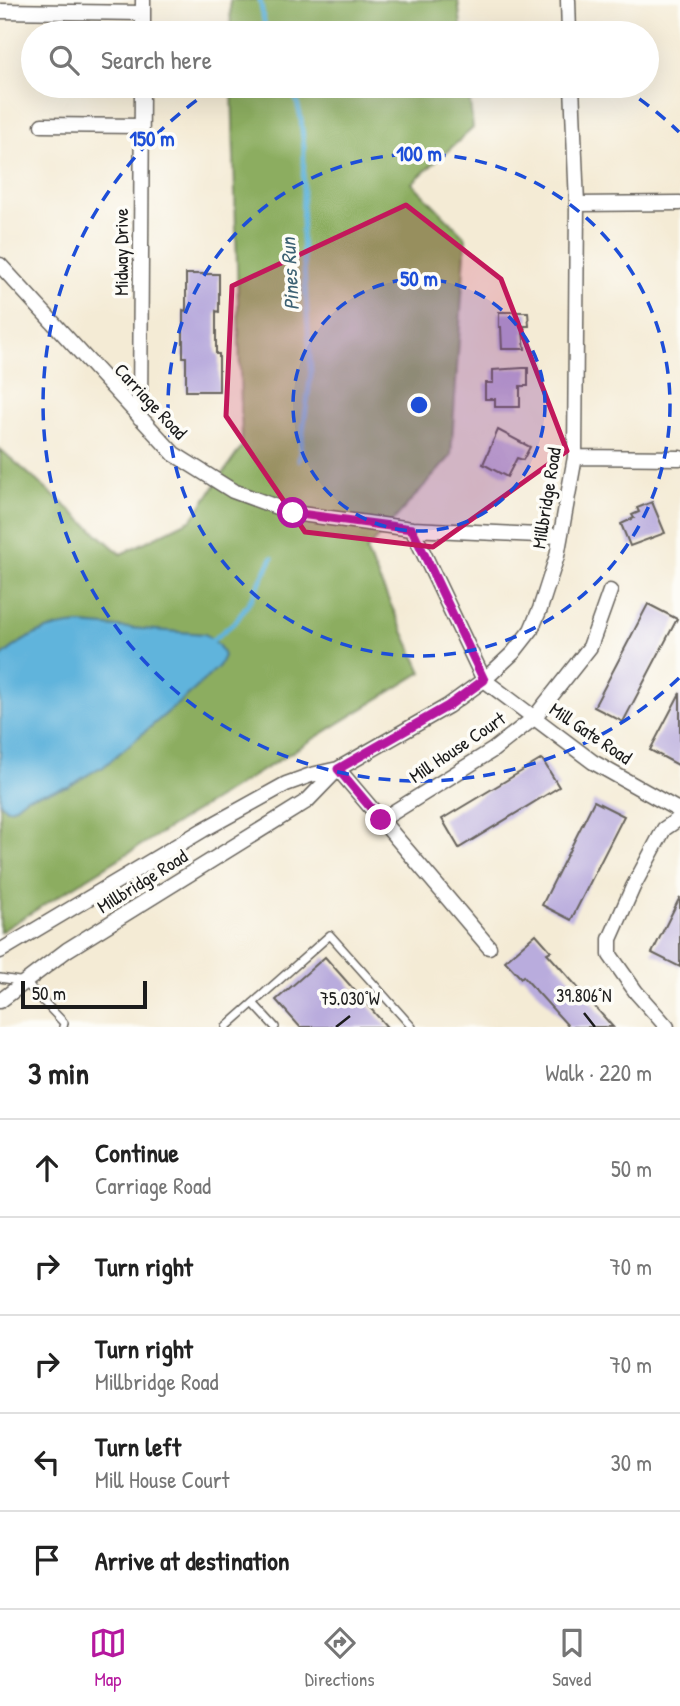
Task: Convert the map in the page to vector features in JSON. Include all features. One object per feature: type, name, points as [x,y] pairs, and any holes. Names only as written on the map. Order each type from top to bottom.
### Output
[{"type":"street","points":[[568,0],[569,21]]},
{"type":"street","points":[[0,11],[143,6]]},
{"type":"street","name":"Midway Drive","points":[[140,418],[142,98]]},
{"type":"street","name":"Millbridge Road","points":[[0,1000],[67,950],[307,801],[338,769],[448,706],[484,680],[513,653],[531,630],[557,556],[575,457],[577,204],[573,98]]},
{"type":"street","points":[[42,125],[141,126]]},
{"type":"street","points":[[577,204],[680,203]]},
{"type":"street","name":"Carriage Road","points":[[0,265],[174,454],[233,491],[293,513],[412,529],[560,536]]},
{"type":"street","points":[[575,457],[680,458]]},
{"type":"street","points":[[412,529],[484,680]]},
{"type":"street","name":"Mill House Court","points":[[381,820],[493,750],[534,718],[590,647],[610,591]]},
{"type":"street","name":"Mill Gate Road","points":[[484,680],[593,761],[680,811]]},
{"type":"street","points":[[338,769],[489,947]]},
{"type":"street","name":"Millbridge Road","points":[[0,951],[203,830],[286,784],[338,769]]},
{"type":"street","points":[[667,1027],[636,992],[610,955],[610,939],[633,887],[664,829],[680,818]]},
{"type":"lane","points":[[226,1027],[331,935],[412,1027]]},
{"type":"lane","points":[[0,978],[25,982],[64,1023],[63,1027]]},
{"type":"lane","points":[[253,1003],[275,1027]]},
{"type":"highlighted area","points":[[406,205],[501,279],[567,451],[433,547],[305,532],[226,416],[232,286]]},
{"type":"green space","points":[[230,0],[458,0],[461,21],[231,21]]},
{"type":"green space","points":[[232,98],[469,98],[473,128],[412,183],[466,238],[451,456],[366,551],[422,672],[0,932],[0,449],[121,554],[192,519],[242,446]]},
{"type":"water","points":[[80,624],[205,634],[219,646],[224,656],[219,666],[194,690],[102,768],[68,787],[27,797],[13,808],[6,809],[0,802],[0,658],[37,634],[57,627]]},
{"type":"building","points":[[186,274],[219,274],[216,354],[219,354],[219,391],[186,391],[183,310],[186,311]]},
{"type":"building","points":[[499,312],[528,312],[529,326],[523,326],[525,349],[502,349]]},
{"type":"building","points":[[528,368],[528,386],[520,386],[520,407],[495,407],[495,399],[485,399],[485,383],[493,383],[493,370]]},
{"type":"building","points":[[498,430],[530,447],[523,460],[517,458],[507,477],[483,464]]},
{"type":"building","points":[[652,502],[665,533],[630,546],[621,524],[634,518],[632,515],[639,512],[637,508]]},
{"type":"building","points":[[648,604],[677,619],[623,722],[594,707]]},
{"type":"building","points":[[680,693],[680,766],[650,750]]},
{"type":"building","points":[[542,759],[559,787],[459,848],[442,819]]},
{"type":"building","points":[[594,801],[624,816],[571,920],[542,905]]},
{"type":"building","points":[[680,897],[680,967],[652,953]]},
{"type":"building","points":[[536,934],[551,951],[547,953],[613,1027],[569,1027],[523,976],[521,978],[505,961]]},
{"type":"building","points":[[325,957],[387,1027],[300,1027],[276,1000]]},
{"type":"waterway","name":"Pines Run","points":[[260,0],[264,21]]},
{"type":"waterway","name":"Pines Run","points":[[296,98],[304,149],[302,237],[311,373],[299,460]]},
{"type":"waterway","name":"Pines Run","points":[[208,644],[236,621],[252,598],[272,558]]},
{"type":"route","points":[[293,513],[412,529],[484,680],[399,736],[338,769],[381,820]]}]
